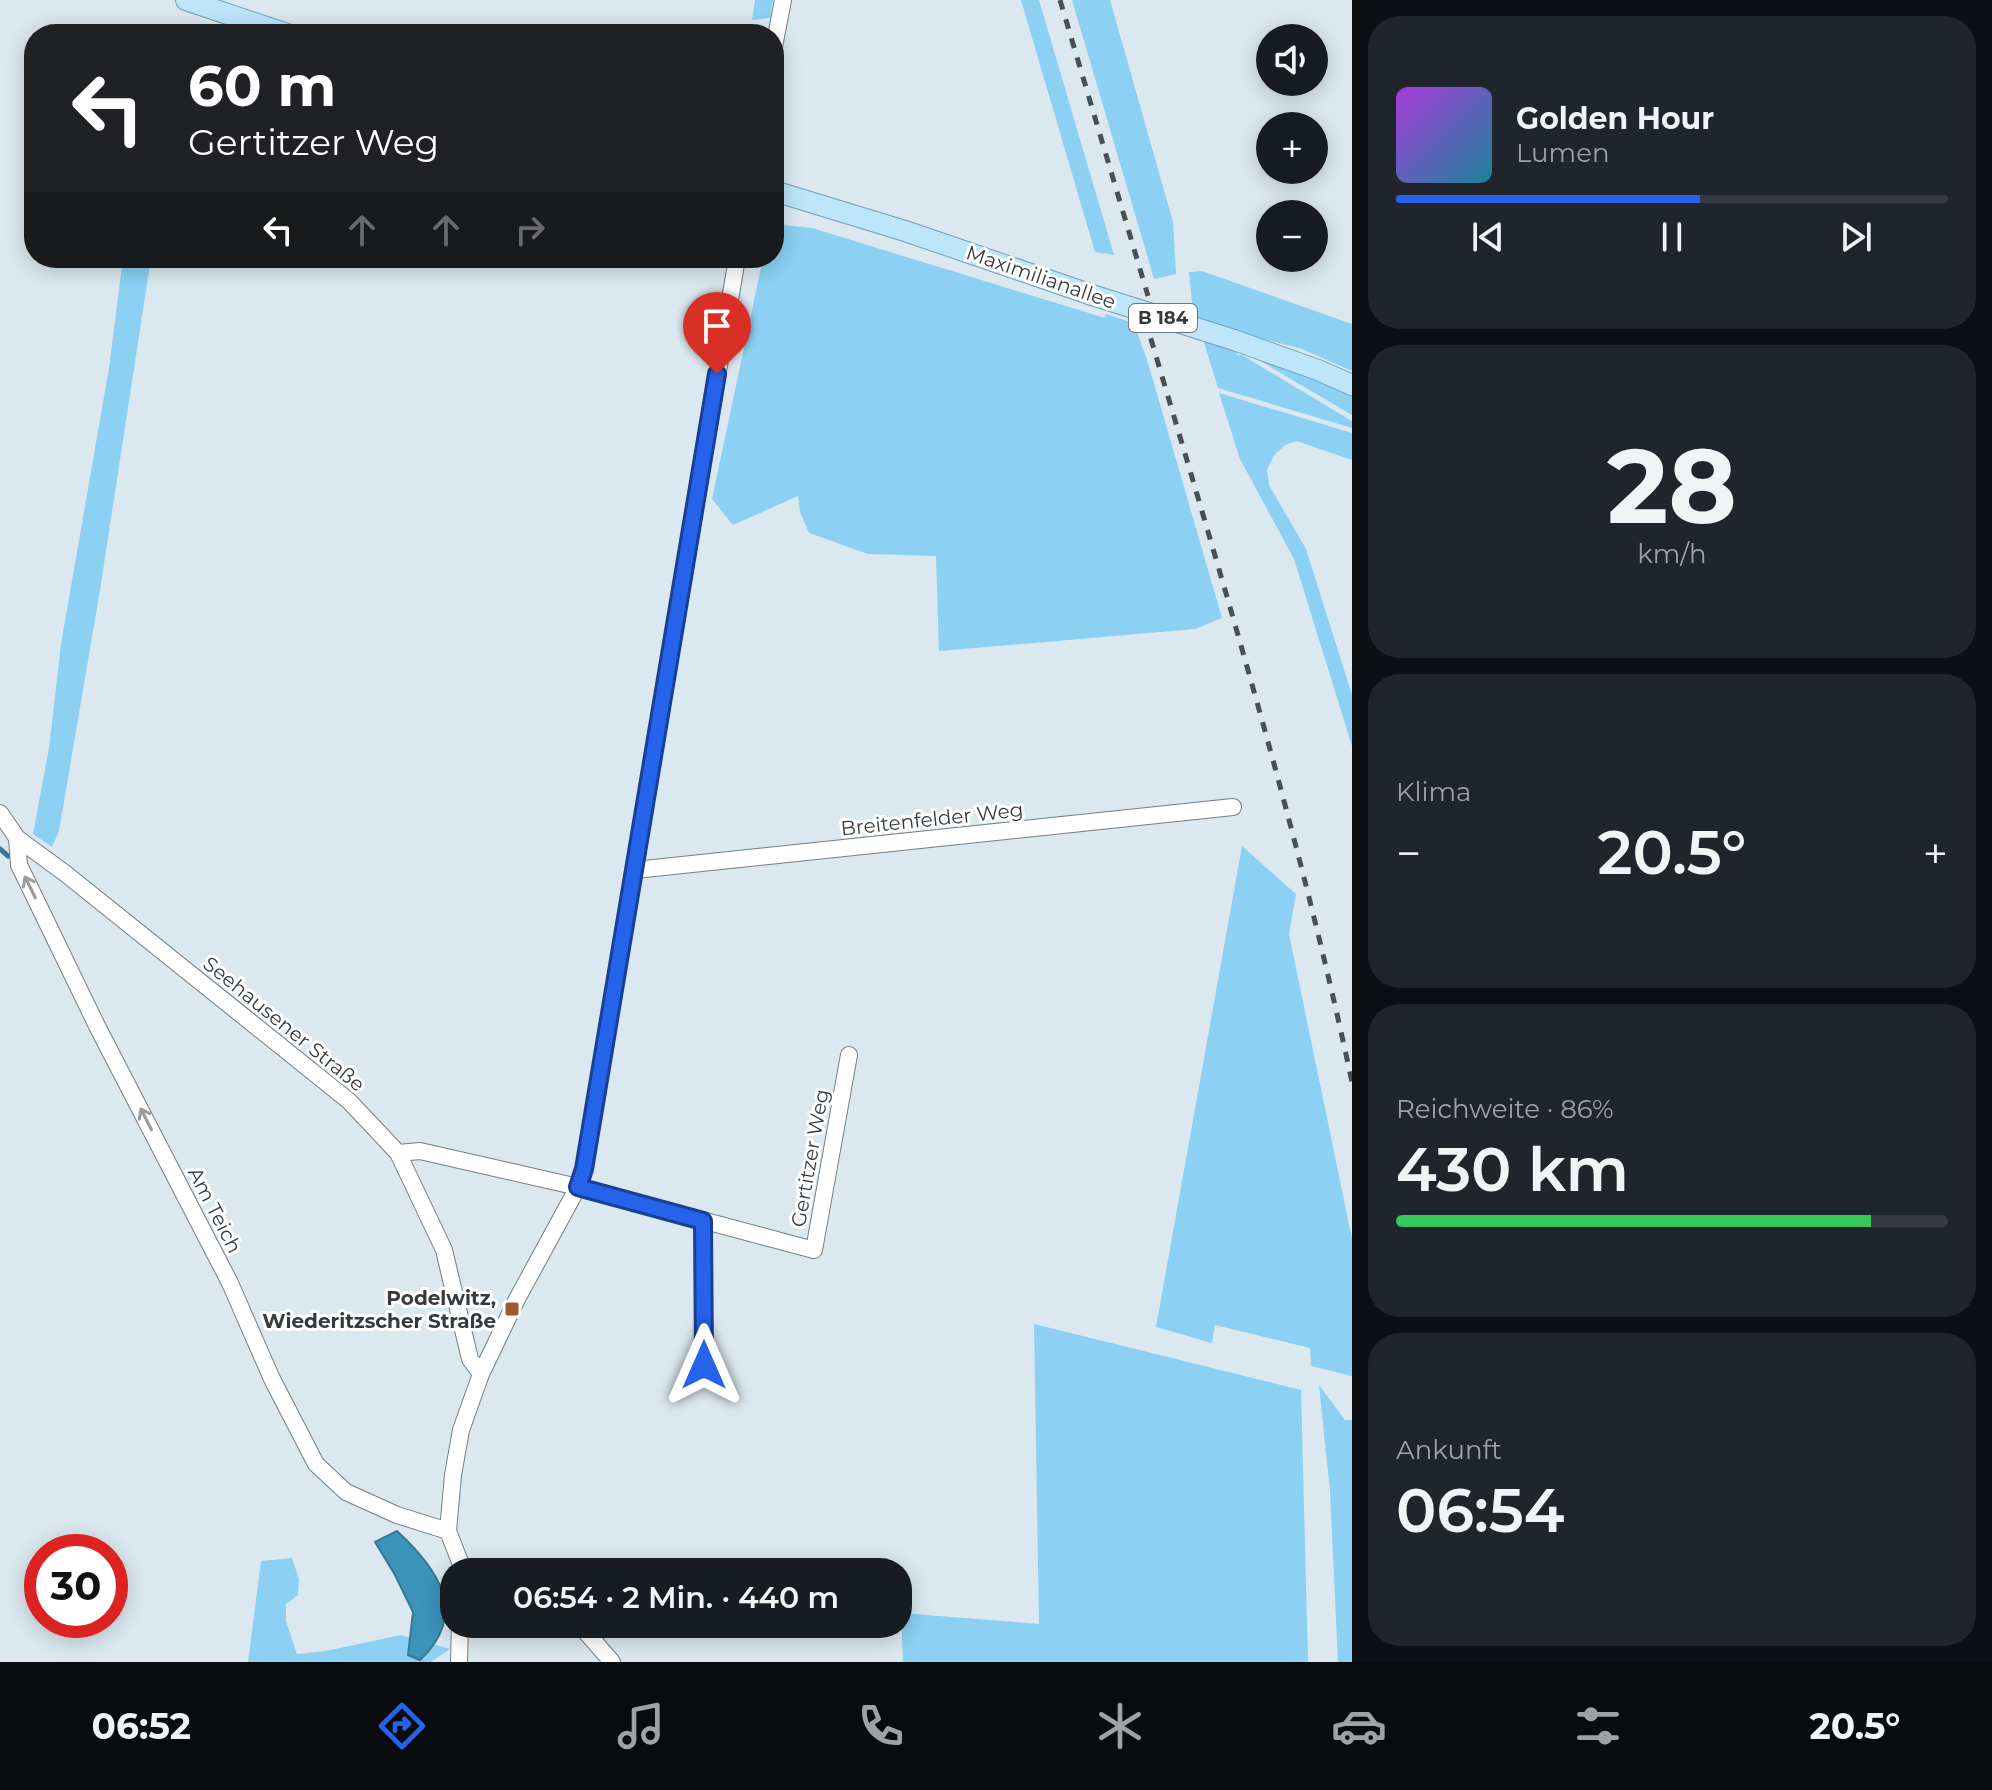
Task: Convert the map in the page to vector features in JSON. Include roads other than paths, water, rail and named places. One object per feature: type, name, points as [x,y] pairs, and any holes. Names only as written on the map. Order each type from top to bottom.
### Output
[{"type":"main road","points":[[186,0],[257,24]]},
{"type":"main road","name":"Maximilianallee","points":[[784,194],[1234,340],[1352,385]]},
{"type":"street","points":[[778,24],[783,0]]},
{"type":"street","points":[[459,1558],[448,1531],[461,1430],[481,1374],[517,1299],[578,1187],[584,1169],[735,268]]},
{"type":"street","name":"Breitenfelder Weg","points":[[635,870],[1233,807]]},
{"type":"street","name":"Seehausener Straße","points":[[0,813],[17,838],[349,1101],[398,1153],[444,1250],[470,1359],[481,1374]]},
{"type":"street","name":"Am Teich","points":[[17,838],[19,865],[98,1028],[230,1283],[272,1379],[316,1464],[346,1492],[397,1515],[448,1531]]},
{"type":"street","name":"Gertitzer Weg","points":[[578,1187],[814,1250],[849,1055]]},
{"type":"street","points":[[398,1153],[420,1151],[578,1187]]},
{"type":"street","points":[[703,1221],[704,1365],[714,1373]]},
{"type":"street","points":[[459,1662],[460,1638]]},
{"type":"street","points":[[591,1638],[612,1662]]},
{"type":"waterway","points":[[0,849],[8,856]]},
{"type":"railway","points":[[1060,0],[1148,296]]},
{"type":"railway","points":[[1145,319],[1282,794],[1352,1082]]},
{"type":"place","name":"Podelwitz, Wiederitzscher Straße","points":[[512,1309]]}]
